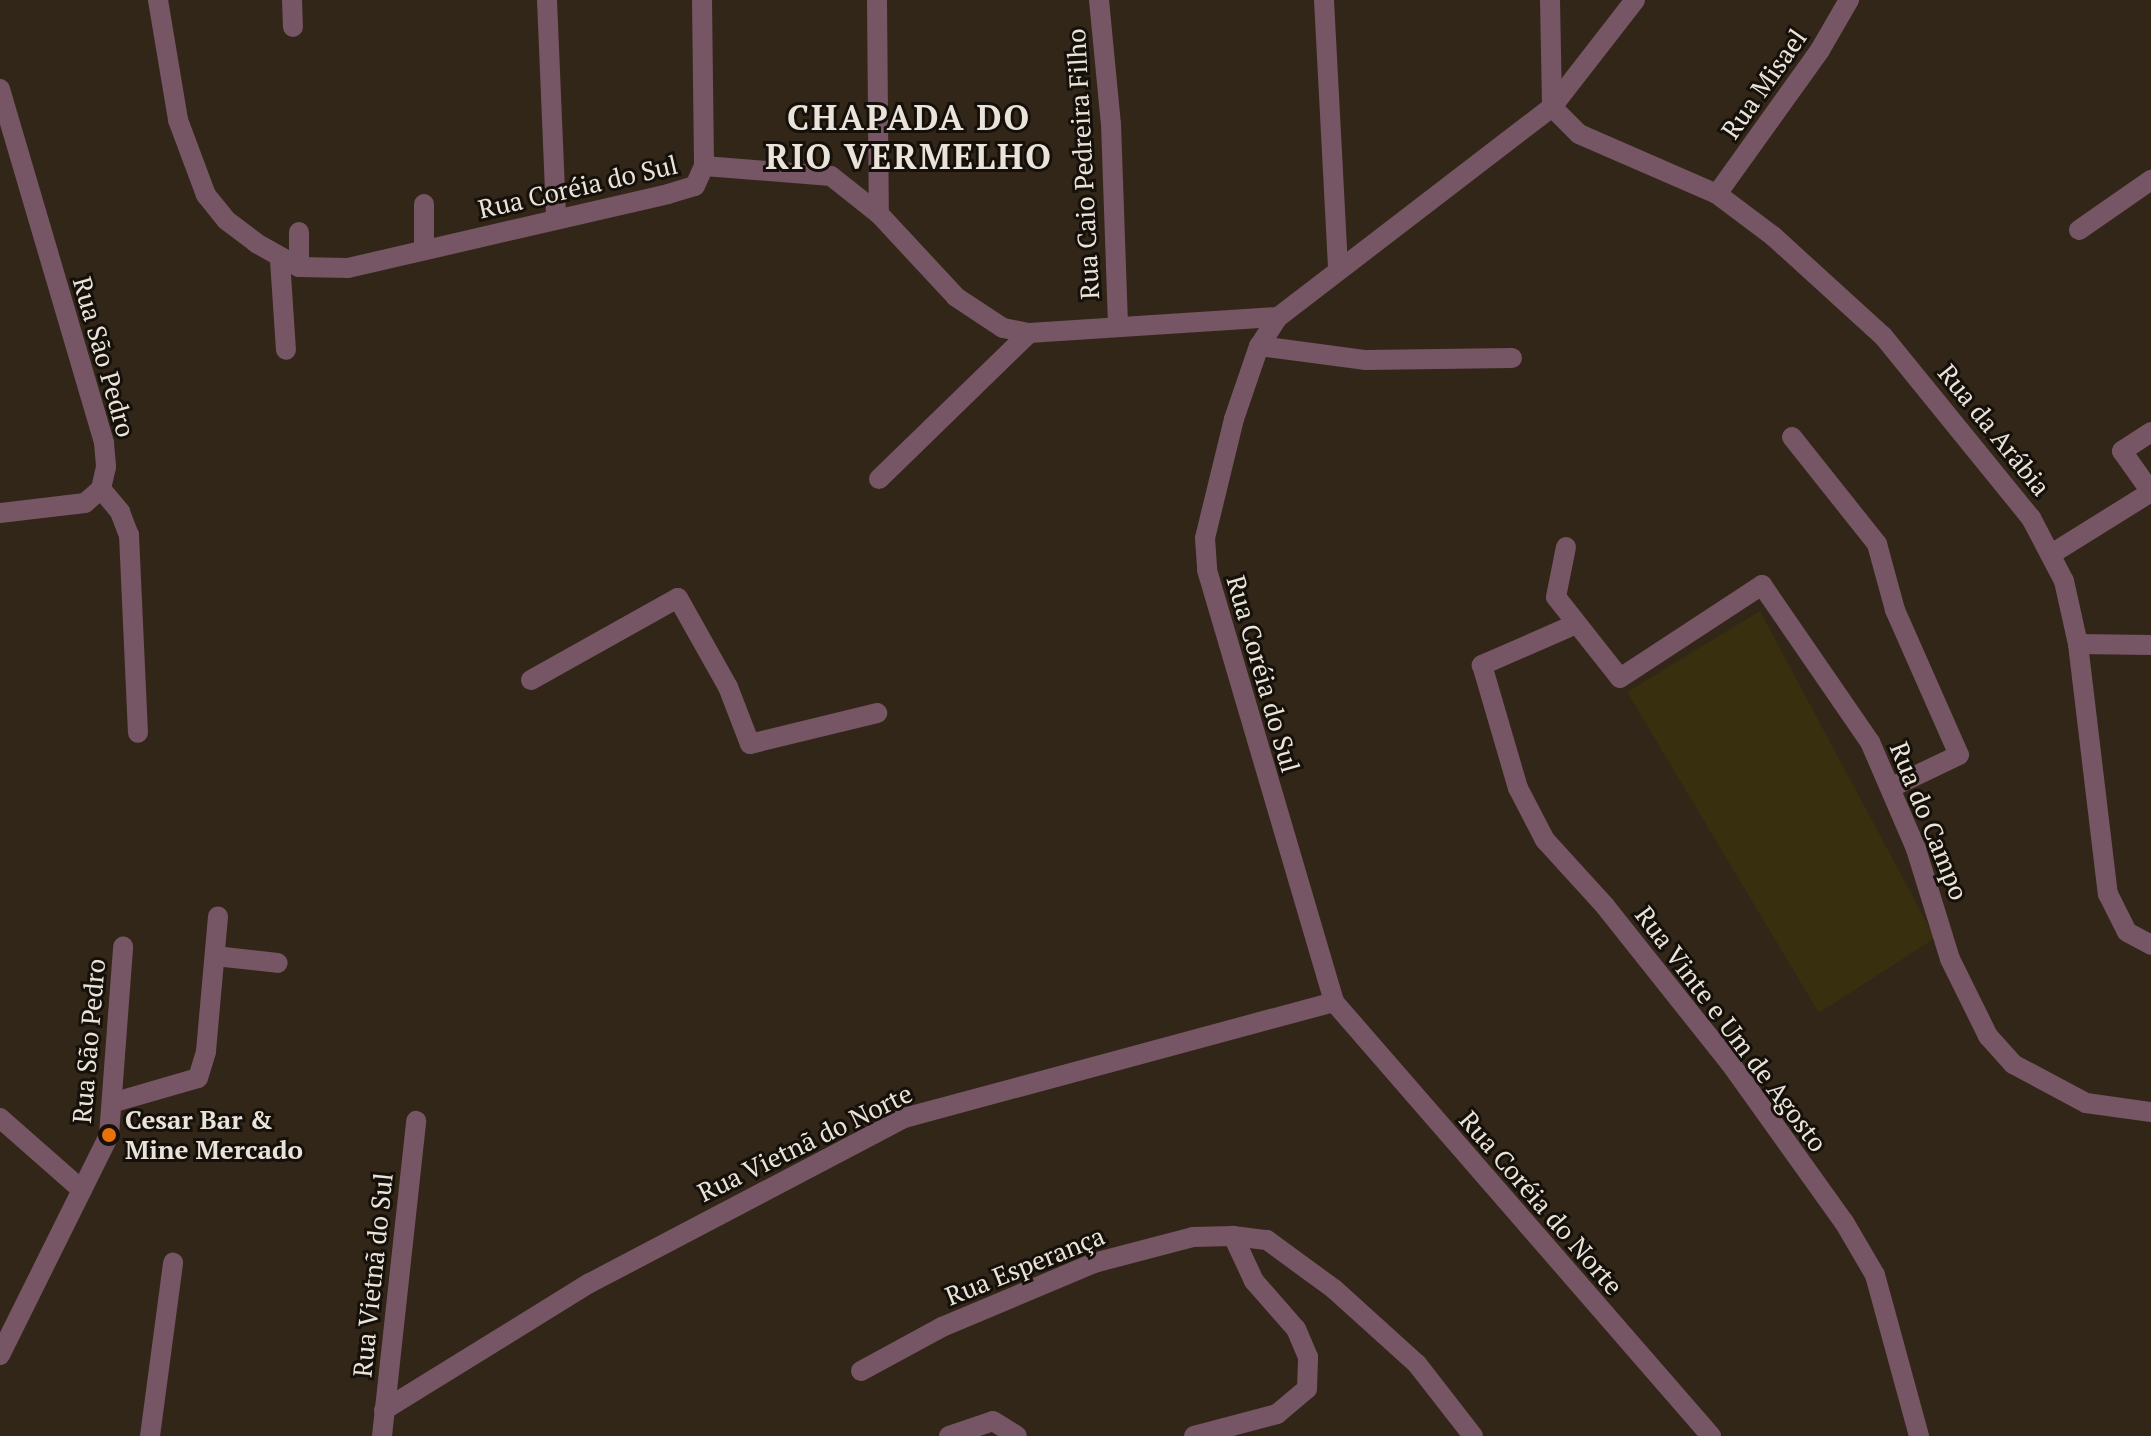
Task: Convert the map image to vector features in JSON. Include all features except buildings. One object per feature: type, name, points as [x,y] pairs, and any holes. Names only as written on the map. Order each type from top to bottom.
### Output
[{"type":"street","points":[[158,0],[178,120],[191,165],[226,220],[289,264]]},
{"type":"street","points":[[292,0],[293,27]]},
{"type":"street","points":[[547,0],[556,217]]},
{"type":"street","points":[[702,0],[704,166]]},
{"type":"street","points":[[877,0],[879,214]]},
{"type":"street","name":"Rua Caio Pedreira Filho","points":[[1099,0],[1111,124],[1118,326]]},
{"type":"street","points":[[1324,0],[1338,270]]},
{"type":"street","points":[[1550,0],[1552,107]]},
{"type":"street","name":"Rua Coréia do Sul","points":[[1334,1002],[1207,570],[1205,538],[1234,419],[1259,346],[1278,317],[1552,107],[1635,0]]},
{"type":"street","name":"Rua Misael","points":[[1717,194],[1785,101],[1849,0]]},
{"type":"street","name":"Rua São Pedro","points":[[0,89],[104,443],[101,489]]},
{"type":"street","name":"Rua da Arábia","points":[[1552,107],[1579,134],[1717,194],[1773,236],[1883,336],[2031,518],[2053,553],[2078,644],[2108,894],[2127,932],[2151,945]]},
{"type":"street","name":"Rua Coréia do Sul","points":[[289,264],[348,268],[695,186],[704,166],[831,176],[879,214],[956,297],[1003,328],[1029,333],[1278,317]]},
{"type":"street","points":[[2079,230],[2151,180]]},
{"type":"street","points":[[424,204],[424,250]]},
{"type":"street","points":[[286,350],[289,264],[299,232]]},
{"type":"street","points":[[879,479],[1029,333]]},
{"type":"street","points":[[1259,346],[1366,360],[1512,358]]},
{"type":"street","points":[[2053,553],[2151,492],[2122,451],[2151,432]]},
{"type":"street","points":[[1792,437],[1877,544],[1895,610],[1959,755],[1892,787]]},
{"type":"street","points":[[0,513],[61,510],[85,503],[101,489],[120,512],[129,535],[138,733]]},
{"type":"street","points":[[1566,547],[1556,597],[1576,624]]},
{"type":"street","name":"Rua do Campo","points":[[1576,624],[1620,678],[1762,585],[1845,702],[1892,787],[1937,906],[1950,959],[1988,1036],[2013,1064],[2086,1103],[2151,1112]]},
{"type":"street","points":[[531,680],[678,598],[728,687],[750,744],[877,713]]},
{"type":"street","name":"Rua Vinte e Um de Agosto","points":[[1576,624],[1482,665],[1518,788],[1545,840],[1605,906],[1730,1063],[1875,1275],[1919,1436]]},
{"type":"street","points":[[2078,644],[2151,645]]},
{"type":"street","points":[[115,1102],[198,1078],[206,1051],[218,917]]},
{"type":"street","name":"Rua São Pedro","points":[[0,1355],[109,1135],[115,1102],[123,947]]},
{"type":"street","points":[[215,956],[278,963]]},
{"type":"street","name":"Rua Vietnã do Norte","points":[[384,1410],[590,1283],[904,1118],[1334,1002]]},
{"type":"street","name":"Rua Coréia do Norte","points":[[1334,1002],[1711,1436]]},
{"type":"street","name":"Rua Vietnã do Sul","points":[[382,1436],[416,1121]]},
{"type":"street","points":[[3,1125],[82,1190]]},
{"type":"street","points":[[1194,1436],[1277,1414],[1307,1389],[1308,1357],[1296,1329],[1254,1281],[1233,1236]]},
{"type":"street","name":"Rua Esperança","points":[[861,1371],[942,1327],[1068,1272],[1193,1237],[1233,1236],[1267,1240],[1334,1289],[1417,1364],[1473,1436]]},
{"type":"street","points":[[150,1436],[173,1263]]},
{"type":"street","points":[[949,1436],[993,1421],[1017,1436]]},
{"type":"sand","points":[[1760,611],[1935,938],[1819,1013],[1627,692]]},
{"type":"place","name":"Cesar Bar & Mine Mercado","points":[[109,1135]]},
{"type":"district","name":"CHAPADA DO RIO VERMELHO","points":[[909,136]]}]
